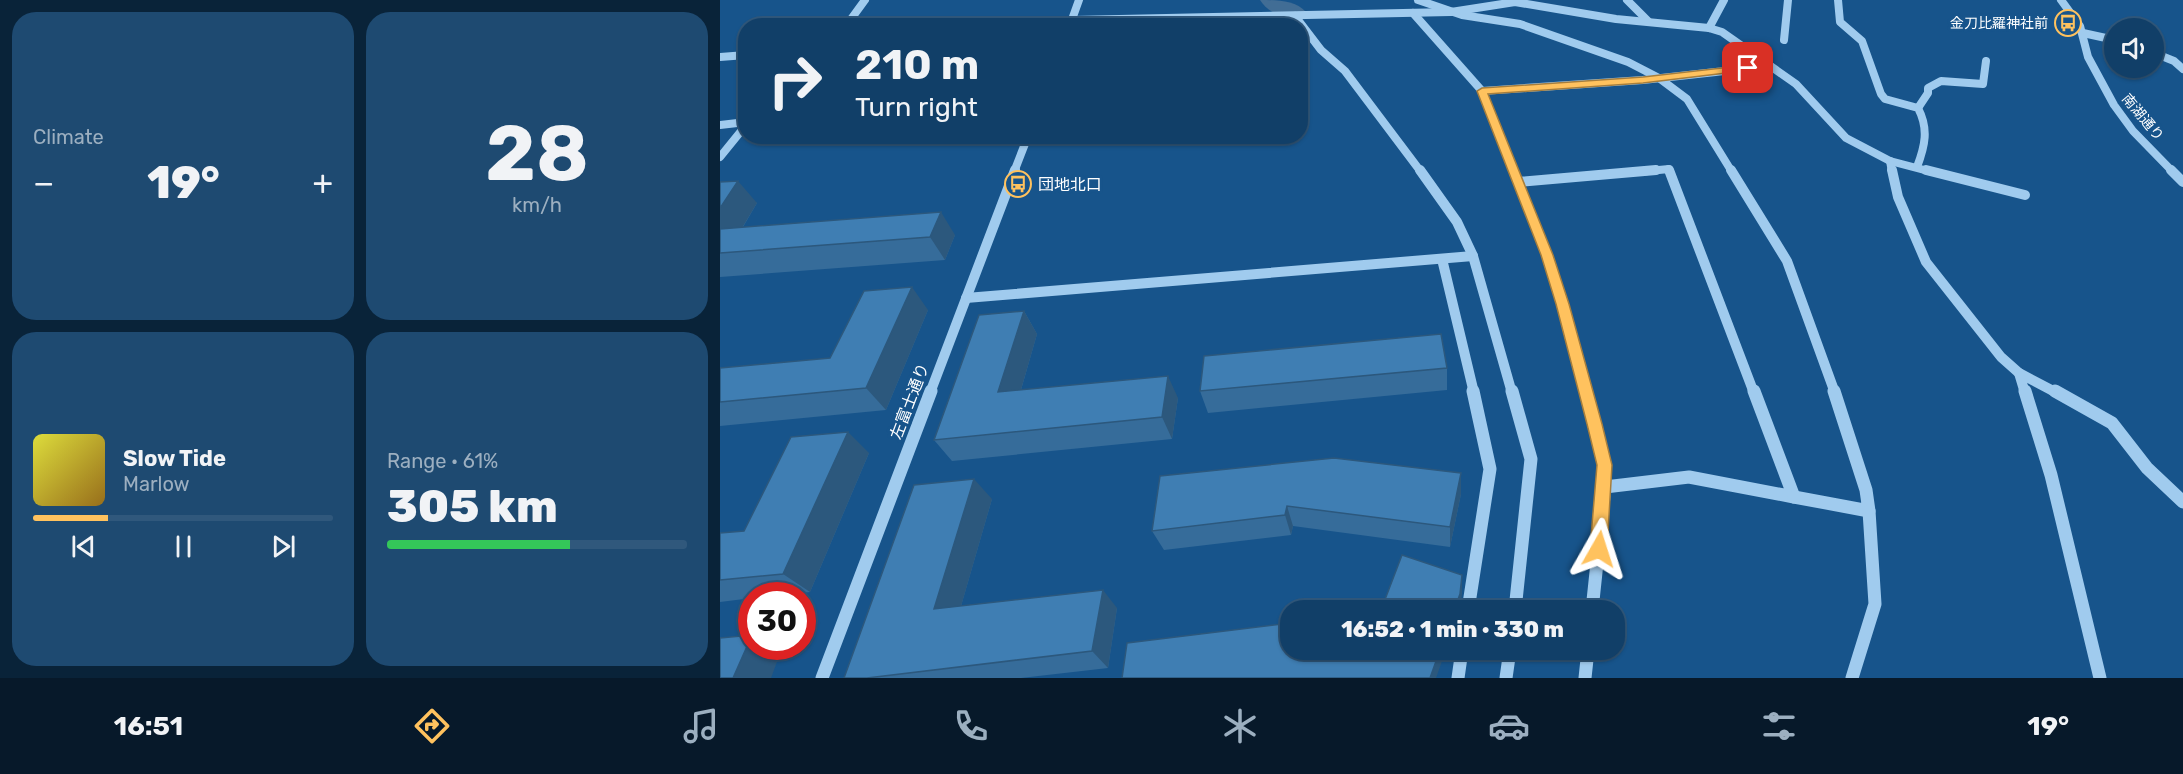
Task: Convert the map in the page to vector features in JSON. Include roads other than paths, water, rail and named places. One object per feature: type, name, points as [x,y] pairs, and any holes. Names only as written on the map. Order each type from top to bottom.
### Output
[{"type":"street","points":[[852,18],[865,0]]},
{"type":"street","points":[[1073,18],[1080,0]]},
{"type":"street","points":[[1418,0],[1451,12],[1530,26],[1628,62],[1659,78],[1687,99],[1787,261],[1841,410],[1866,490],[1875,604],[1852,678]]},
{"type":"street","points":[[1628,0],[1648,21]]},
{"type":"street","points":[[1709,28],[1724,0]]},
{"type":"street","points":[[1784,40],[1788,0]]},
{"type":"street","points":[[1838,0],[1840,22],[1862,41],[1881,94],[1885,99],[1918,108],[1926,120],[1924,150],[1917,167]]},
{"type":"street","name":"南湖通り","points":[[2061,0],[2083,33],[2088,57],[2114,105],[2133,131],[2183,182]]},
{"type":"street","points":[[1231,18],[1451,12],[1515,2],[1616,19],[1709,28],[1722,33],[1796,84],[1846,138],[1890,161],[2025,195]]},
{"type":"street","points":[[1413,13],[1482,91],[1547,255],[1563,304],[1605,465],[1605,487],[1593,600]]},
{"type":"street","points":[[1308,33],[1321,50],[1345,71],[1424,176],[1457,222],[1473,256],[1531,459],[1516,600]]},
{"type":"street","points":[[2083,33],[2104,38]]},
{"type":"street","points":[[720,57],[738,56]]},
{"type":"street","points":[[2164,57],[2174,61],[2183,69]]},
{"type":"street","points":[[1918,108],[1928,88],[1941,81],[1983,84],[1986,61]]},
{"type":"street","points":[[1482,91],[1659,78],[1770,66]]},
{"type":"street","points":[[720,125],[738,124]]},
{"type":"street","points":[[720,157],[738,134]]},
{"type":"street","name":"左富士通り","points":[[822,678],[1025,144]]},
{"type":"street","points":[[1890,161],[1898,197],[1926,262],[2001,357],[2019,373],[2112,423],[2147,468],[2183,502]]},
{"type":"street","points":[[1518,182],[1670,169],[1794,497]]},
{"type":"street","points":[[966,298],[1473,256]]},
{"type":"street","points":[[1442,259],[1490,469],[1470,600]]},
{"type":"street","points":[[2019,373],[2051,475],[2100,678]]},
{"type":"street","points":[[1605,487],[1689,477],[1869,511]]},
{"type":"street","points":[[1458,678],[1461,660]]},
{"type":"street","points":[[1506,678],[1509,660]]},
{"type":"street","points":[[1586,678],[1587,660]]},
{"type":"waterway","points":[[1272,0],[1293,12]]},
{"type":"place","name":"金刀比羅神社前","points":[[2068,23]]},
{"type":"place","name":"団地北口","points":[[1018,184]]}]
